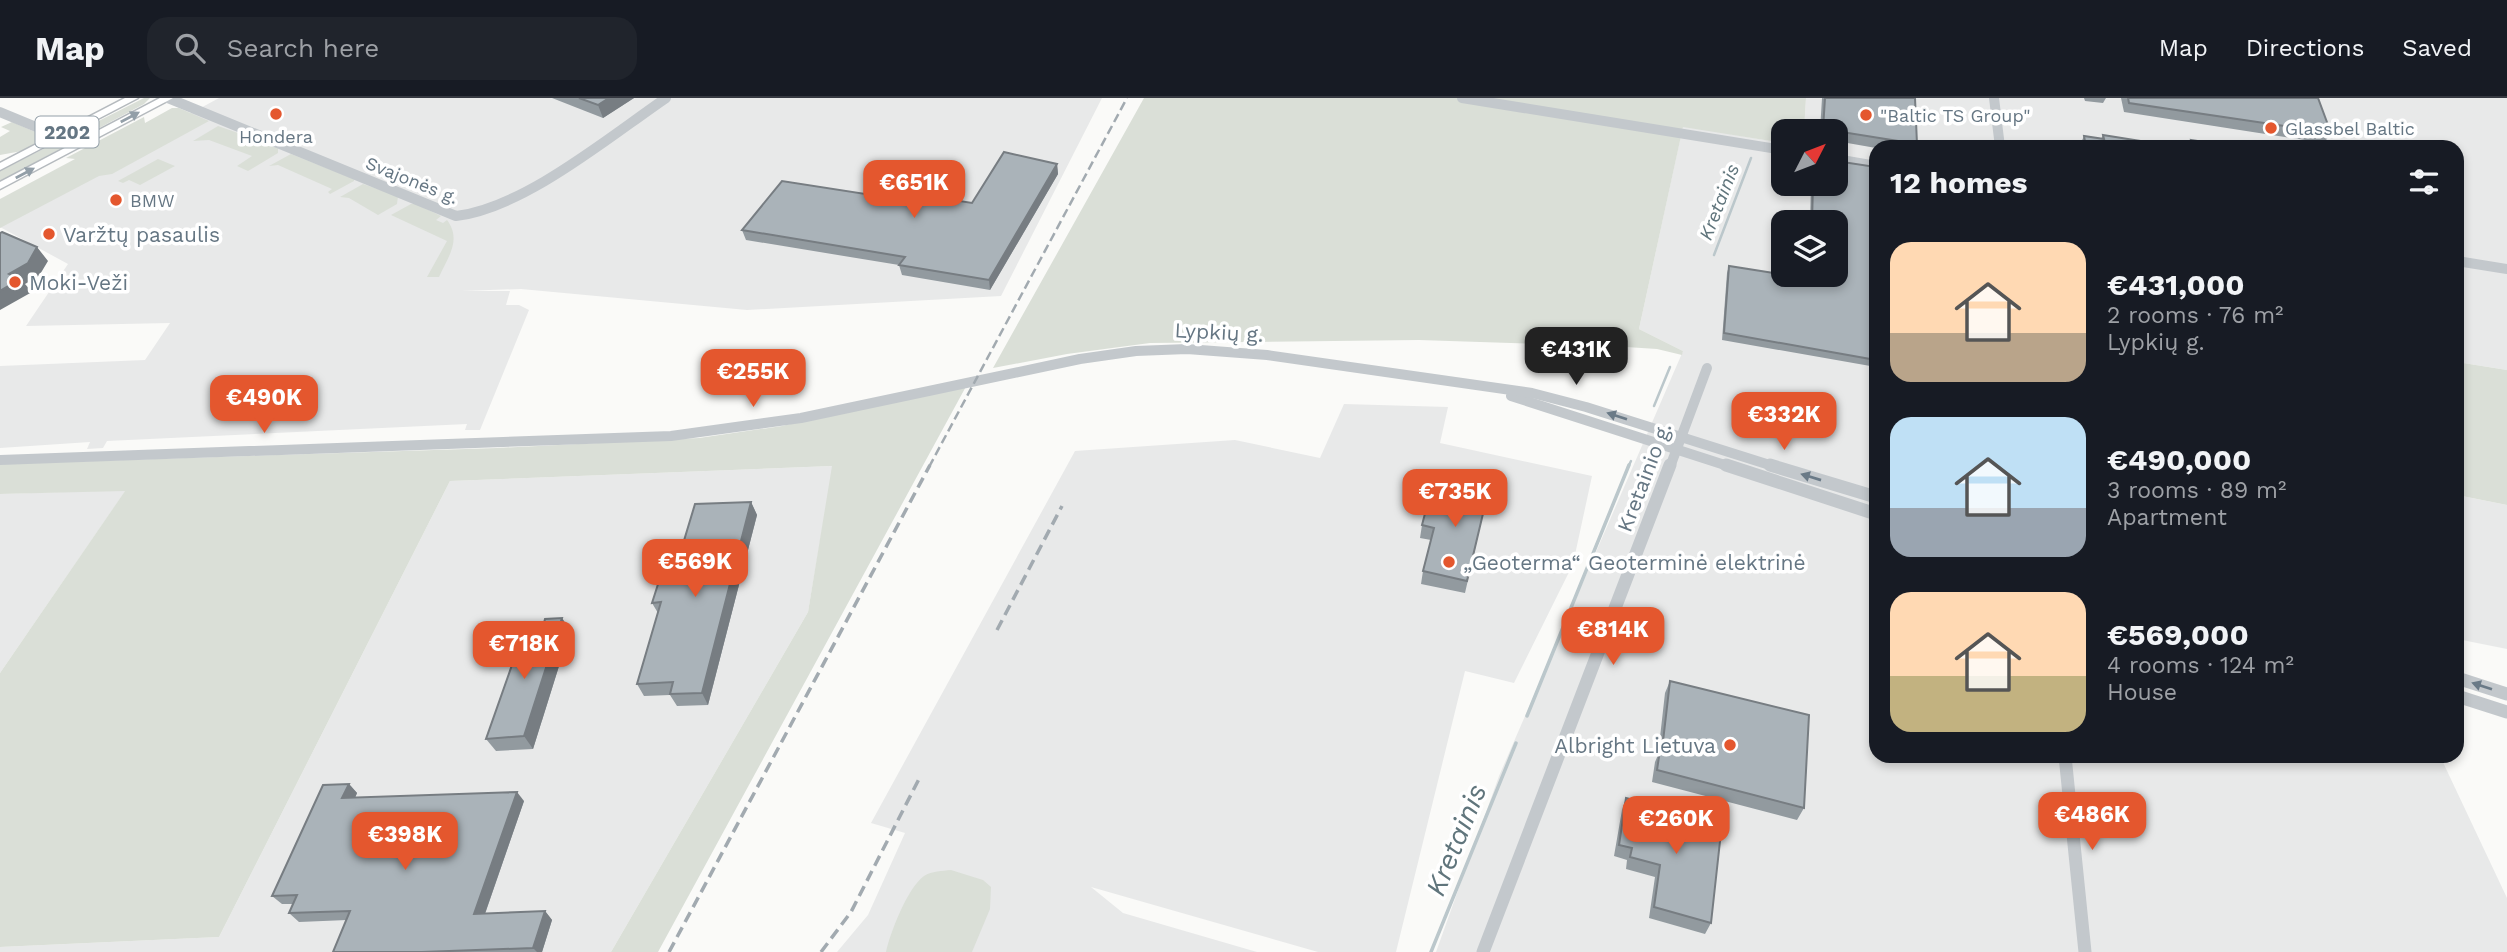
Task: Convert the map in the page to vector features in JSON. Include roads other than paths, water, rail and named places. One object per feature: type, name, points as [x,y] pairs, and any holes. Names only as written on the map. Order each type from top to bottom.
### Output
[{"type":"main road","name":"2202","points":[[0,167],[133,98]]},
{"type":"main road","name":"2202","points":[[0,186],[168,98]]},
{"type":"street","name":"Svajonės g.","points":[[168,98],[456,216],[466,217],[497,207],[526,191],[666,98]]},
{"type":"street","points":[[1462,98],[1771,148]]},
{"type":"street","points":[[1994,98],[1999,140]]},
{"type":"street","points":[[0,112],[58,136]]},
{"type":"street","points":[[1848,161],[1869,165]]},
{"type":"street","points":[[2464,262],[2507,269]]},
{"type":"street","name":"Lypkių g.","points":[[0,460],[644,438],[790,420],[976,379],[1105,355],[1187,349],[1267,355],[1460,383],[1869,495]]},
{"type":"street","name":"Kretainio g.","points":[[1483,952],[1707,368]]},
{"type":"street","name":"Lypkių g.","points":[[1679,444],[1869,512]]},
{"type":"street","points":[[2464,680],[2507,694]]},
{"type":"street","points":[[2464,698],[2507,712]]},
{"type":"street","points":[[2066,763],[2089,951]]},
{"type":"waterway","name":"Kretainis","points":[[1714,255],[1751,158]]},
{"type":"waterway","name":"Kretainis","points":[[1654,406],[1670,367]]},
{"type":"waterway","name":"Kretainis","points":[[1629,465],[1631,461]]},
{"type":"waterway","name":"Kretainis","points":[[1527,716],[1629,465]]},
{"type":"waterway","name":"Kretainis","points":[[1431,952],[1516,743]]},
{"type":"railway","points":[[929,467],[1127,98]]},
{"type":"railway","points":[[669,952],[930,465]]},
{"type":"railway","points":[[997,630],[1062,506]]},
{"type":"railway","points":[[821,952],[851,912],[920,777]]},
{"type":"place","name":"Hondera","points":[[276,114]]},
{"type":"place","name":"\"Baltic TS Group\"","points":[[1866,115]]},
{"type":"place","name":"Glassbel Baltic","points":[[2271,128]]},
{"type":"place","name":"BMW","points":[[116,200]]},
{"type":"place","name":"Varžtų pasaulis","points":[[49,234]]},
{"type":"place","name":"Moki-Veži","points":[[15,282]]},
{"type":"place","name":"„Geoterma“ Geoterminė elektrinė","points":[[1449,562]]},
{"type":"place","name":"Albright Lietuva","points":[[1730,745]]}]
